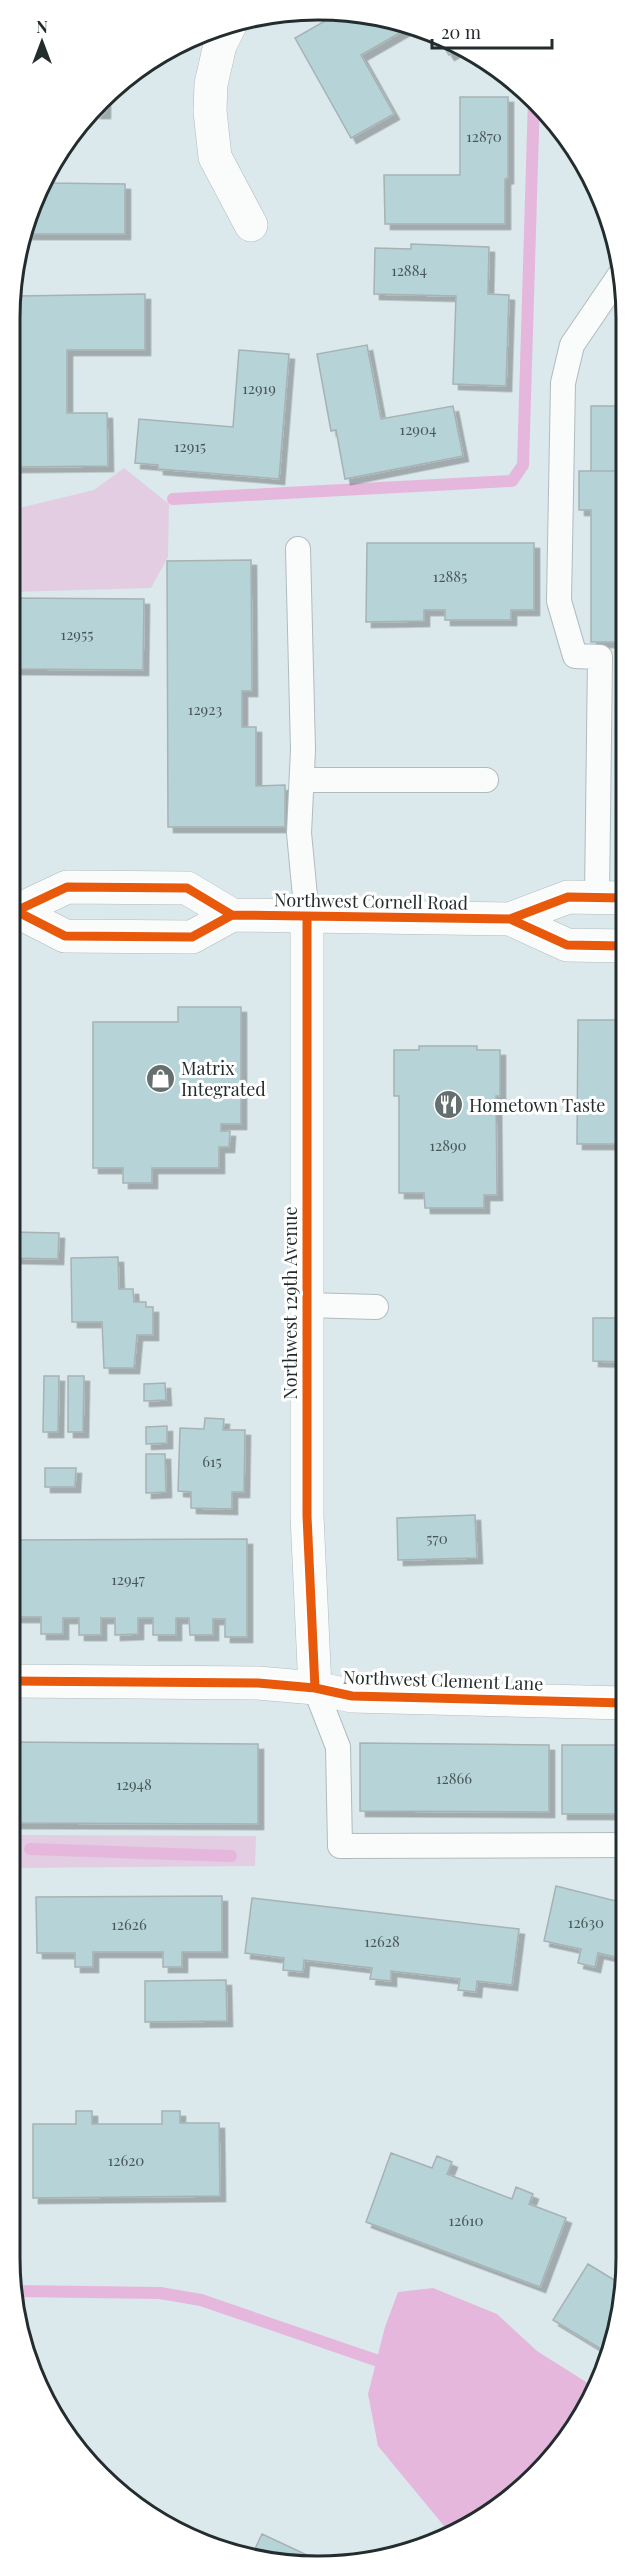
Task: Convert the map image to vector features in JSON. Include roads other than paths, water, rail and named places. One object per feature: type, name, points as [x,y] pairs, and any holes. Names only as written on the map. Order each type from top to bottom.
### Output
[{"type":"street","points":[[225,34],[220,45],[211,84],[210,111],[215,157],[251,225]]},
{"type":"street","name":"Northwest Cornell Road","points":[[20,908],[67,887],[187,888],[232,915],[307,917],[510,919],[568,897],[611,898]]},
{"type":"street","name":"Northwest Cornell Road","points":[[20,914],[65,936],[192,937],[232,915]]},
{"type":"street","name":"Northwest 129th Avenue","points":[[307,917],[308,1516],[315,1688]]},
{"type":"street","name":"Northwest Cornell Road","points":[[510,919],[567,945],[616,946]]},
{"type":"street","name":"Northwest Clement Lane","points":[[20,1681],[258,1683],[315,1688],[352,1696],[616,1703]]},
{"type":"lane","points":[[611,898],[600,657],[574,656],[559,602],[563,383],[572,345],[614,283]]},
{"type":"lane","points":[[298,549],[303,750],[299,833],[307,917]]},
{"type":"lane","points":[[302,780],[486,780]]},
{"type":"lane","points":[[306,1305],[376,1307]]},
{"type":"lane","points":[[315,1688],[338,1747],[340,1846],[616,1845]]},
{"type":"waterway","points":[[173,499],[512,481],[523,465],[534,112]]},
{"type":"waterway","points":[[30,1849],[231,1856]]},
{"type":"waterway","points":[[21,2291],[160,2293],[201,2300],[390,2365]]},
{"type":"place","name":"Matrix Integrated","points":[[160,1078]]},
{"type":"place","name":"Hometown Taste","points":[[448,1105]]}]
